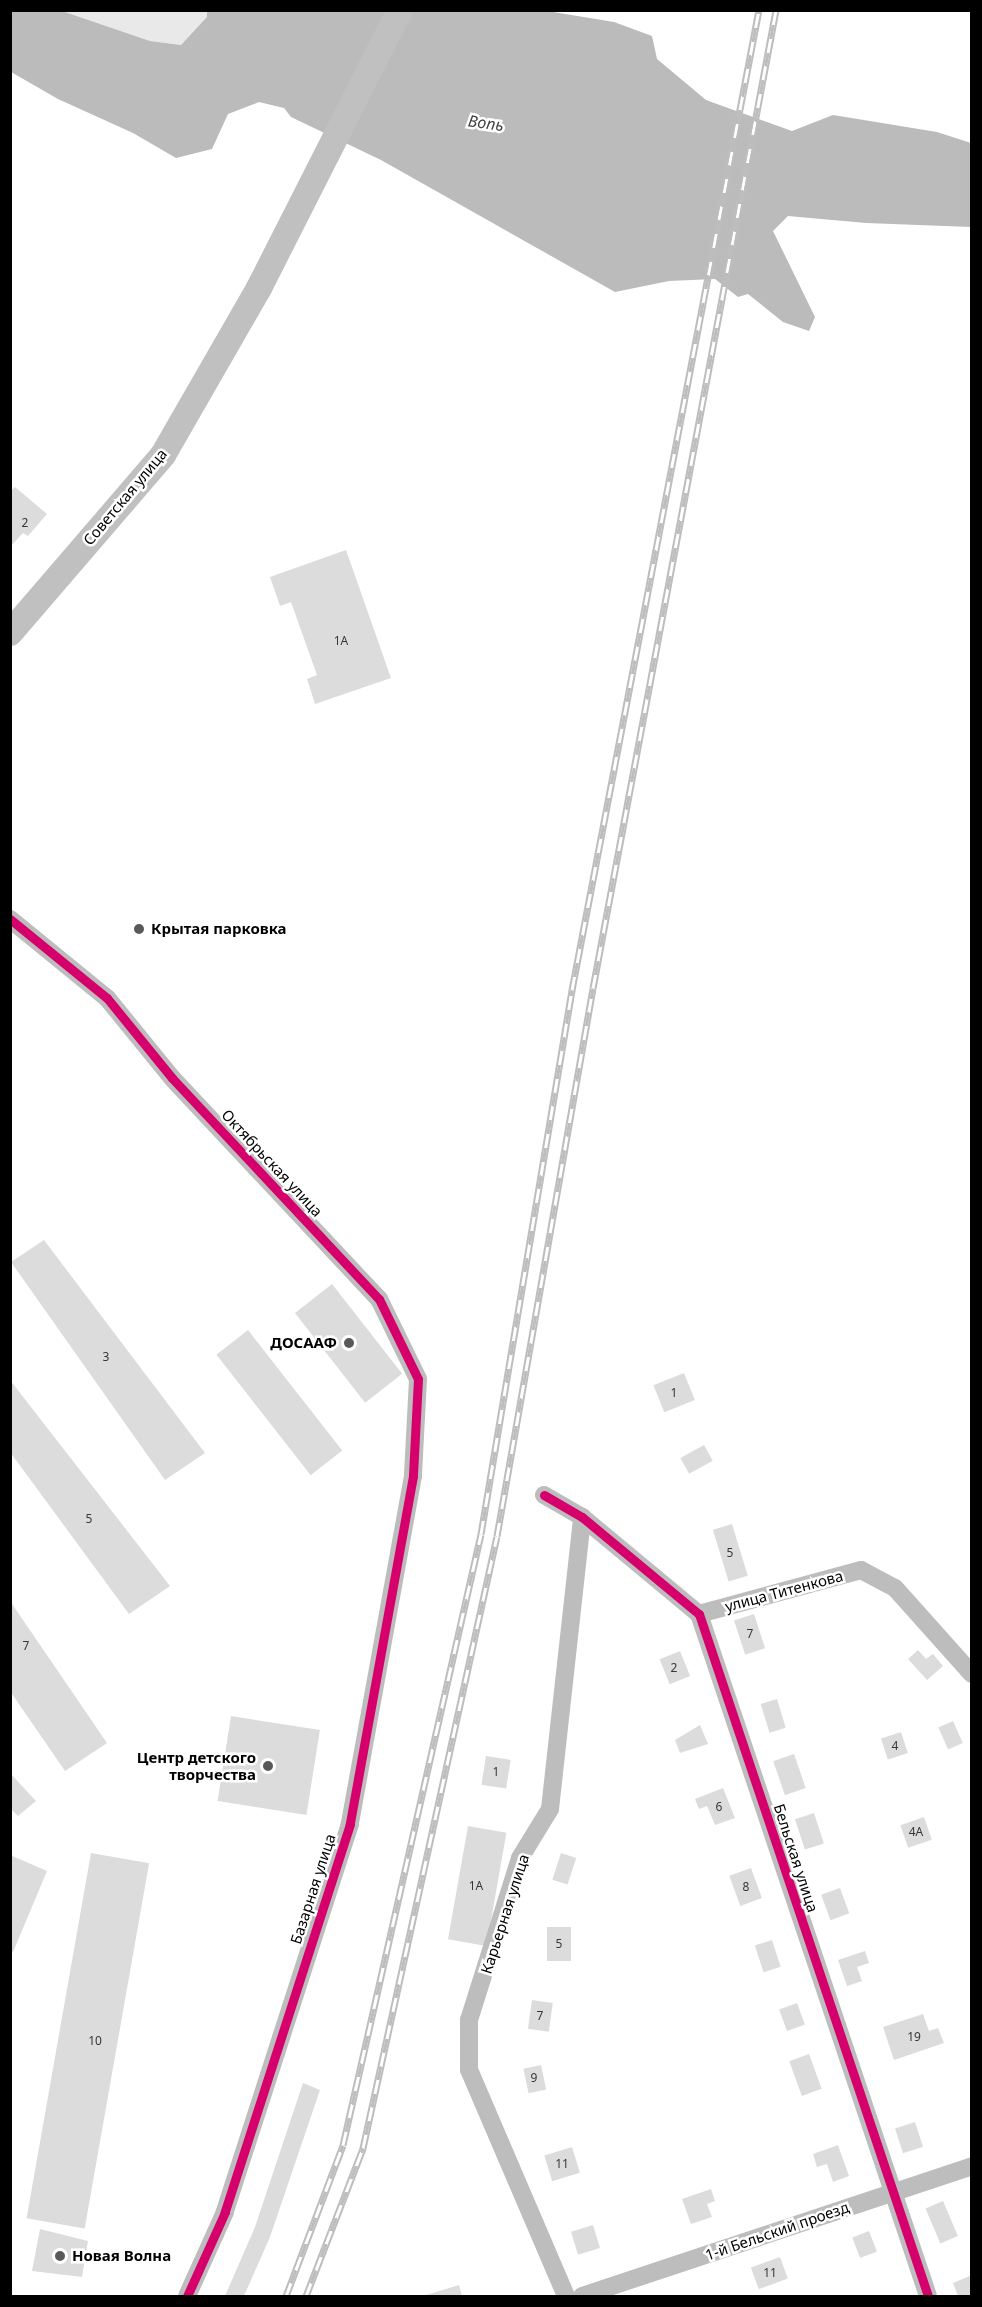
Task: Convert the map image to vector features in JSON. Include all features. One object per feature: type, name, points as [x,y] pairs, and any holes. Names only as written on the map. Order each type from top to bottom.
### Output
[{"type":"street","name":"Советская улица","points":[[10,633],[163,454],[259,288],[400,10]]},
{"type":"street","name":"Октябрьская улица","points":[[10,919],[107,998],[172,1078],[379,1299],[418,1379],[413,1476]]},
{"type":"street","name":"Базарная улица","points":[[187,2296],[225,2212],[350,1824],[413,1476]]},
{"type":"street","points":[[544,1496],[582,1517],[699,1614]]},
{"type":"street","name":"Карьерная улица","points":[[566,2296],[469,2070],[469,2020],[520,1858],[550,1809],[582,1517]]},
{"type":"street","name":"улица Титенкова","points":[[699,1614],[861,1570],[896,1588],[972,1674]]},
{"type":"street","name":"Бельская улица","points":[[699,1614],[928,2296]]},
{"type":"street","name":"1-й Бельский проезд","points":[[582,2296],[972,2166]]},
{"type":"shaded area","points":[[207,10],[208,17],[181,45],[150,41],[62,11]]},
{"type":"water","name":"Вопь","points":[[11,11],[62,11],[150,41],[181,45],[207,17],[207,11],[547,11],[614,22],[652,36],[657,59],[706,100],[792,131],[833,115],[937,132],[971,143],[971,227],[866,223],[788,216],[773,231],[815,317],[809,331],[783,322],[748,294],[738,297],[715,279],[669,281],[615,292],[381,160],[291,117],[284,108],[259,102],[228,114],[212,149],[176,158],[133,133],[58,99],[11,72]]},
{"type":"building","points":[[15,487],[47,514],[28,536],[23,533],[10,547],[10,492]]},
{"type":"building","points":[[346,550],[391,678],[315,704],[307,679],[317,675],[291,602],[280,606],[270,577]]},
{"type":"building","points":[[44,1240],[205,1453],[165,1480],[11,1262]]},
{"type":"building","name":"ДОСААФ","points":[[332,1284],[402,1374],[365,1403],[295,1313]]},
{"type":"building","points":[[248,1330],[342,1451],[311,1475],[216,1355]]},
{"type":"building","points":[[684,1373],[695,1400],[664,1412],[653,1385]]},
{"type":"building","points":[[10,1380],[170,1586],[129,1614],[10,1452]]},
{"type":"building","points":[[704,1445],[713,1461],[689,1474],[680,1458]]},
{"type":"building","points":[[732,1524],[748,1576],[729,1581],[713,1530]]},
{"type":"building","points":[[10,1601],[107,1743],[65,1771],[10,1691]]},
{"type":"building","points":[[754,1614],[765,1648],[745,1655],[734,1620]]},
{"type":"building","points":[[918,1650],[926,1659],[933,1654],[943,1666],[927,1680],[908,1659]]},
{"type":"building","points":[[680,1651],[690,1676],[670,1684],[660,1659]]},
{"type":"building","points":[[777,1699],[786,1728],[770,1733],[761,1704]]},
{"type":"building","name":"Центр детского творчества","points":[[231,1716],[320,1730],[306,1815],[218,1801]]},
{"type":"building","points":[[953,1721],[963,1743],[948,1749],[938,1728]]},
{"type":"building","points":[[700,1725],[708,1744],[680,1753],[675,1740]]},
{"type":"building","points":[[901,1732],[908,1753],[888,1759],[881,1738]]},
{"type":"building","points":[[794,1754],[806,1788],[785,1795],[773,1761]]},
{"type":"building","points":[[486,1756],[511,1760],[506,1789],[481,1785]]},
{"type":"building","points":[[10,1773],[36,1801],[18,1816],[10,1808]]},
{"type":"building","points":[[723,1788],[735,1818],[715,1825],[707,1806],[699,1809],[695,1799]]},
{"type":"building","points":[[814,1813],[824,1843],[805,1850],[795,1819]]},
{"type":"building","points":[[924,1817],[932,1840],[908,1848],[900,1825]]},
{"type":"building","points":[[468,1826],[506,1833],[486,1946],[448,1939]]},
{"type":"building","points":[[91,1853],[149,1863],[85,2229],[27,2218]]},
{"type":"building","points":[[561,1853],[576,1858],[568,1885],[552,1880]]},
{"type":"building","points":[[10,1855],[47,1871],[13,1952],[10,1951]]},
{"type":"building","points":[[751,1868],[762,1898],[740,1906],[729,1876]]},
{"type":"building","points":[[840,1888],[849,1913],[830,1920],[821,1895]]},
{"type":"building","points":[[547,1927],[571,1927],[571,1961],[547,1961]]},
{"type":"building","points":[[772,1940],[781,1967],[764,1972],[755,1946]]},
{"type":"building","points":[[865,1951],[869,1963],[857,1967],[862,1981],[847,1986],[838,1960]]},
{"type":"building","points":[[532,2000],[553,2003],[549,2032],[528,2029]]},
{"type":"building","points":[[797,2003],[805,2025],[787,2031],[779,2009]]},
{"type":"building","points":[[923,2014],[929,2031],[938,2028],[944,2043],[894,2060],[883,2027]]},
{"type":"building","points":[[809,2054],[822,2089],[802,2096],[789,2061]]},
{"type":"building","points":[[541,2065],[546,2089],[529,2093],[523,2069]]},
{"type":"building","points":[[303,2083],[320,2090],[270,2237],[244,2296],[225,2296],[255,2227]]},
{"type":"building","points":[[915,2122],[923,2147],[903,2153],[895,2128]]},
{"type":"building","points":[[838,2145],[849,2176],[833,2182],[827,2164],[817,2167],[813,2154]]},
{"type":"building","points":[[572,2147],[580,2173],[552,2181],[544,2155]]},
{"type":"building","points":[[711,2189],[715,2201],[707,2204],[712,2217],[691,2224],[682,2199]]},
{"type":"building","points":[[943,2201],[958,2236],[940,2243],[926,2208]]},
{"type":"building","points":[[593,2225],[600,2248],[578,2255],[571,2232]]},
{"type":"building","name":"Новая Волна","points":[[40,2229],[88,2241],[82,2277],[32,2271]]},
{"type":"building","points":[[869,2231],[877,2252],[860,2258],[852,2237]]},
{"type":"building","points":[[780,2257],[788,2279],[759,2289],[751,2268]]},
{"type":"building","points":[[972,2275],[972,2296],[958,2296],[953,2283]]},
{"type":"building","points":[[459,2285],[462,2296],[423,2296]]},
{"type":"railway","points":[[286,2296],[343,2145],[481,1534],[572,990],[759,10]]},
{"type":"railway","points":[[306,2296],[363,2148],[497,1536],[593,988],[776,10]]},
{"type":"cycle path","points":[[10,919],[107,998],[172,1078],[379,1299],[418,1379],[413,1476],[350,1824],[225,2212],[187,2296]]},
{"type":"cycle path","points":[[544,1495],[582,1517],[699,1614],[928,2296]]},
{"type":"place","name":"Крытая парковка","points":[[139,929]]},
{"type":"place","name":"ДОСААФ","points":[[349,1343]]},
{"type":"place","name":"Центр детского творчества","points":[[268,1766]]},
{"type":"place","name":"Новая Волна","points":[[60,2256]]}]
